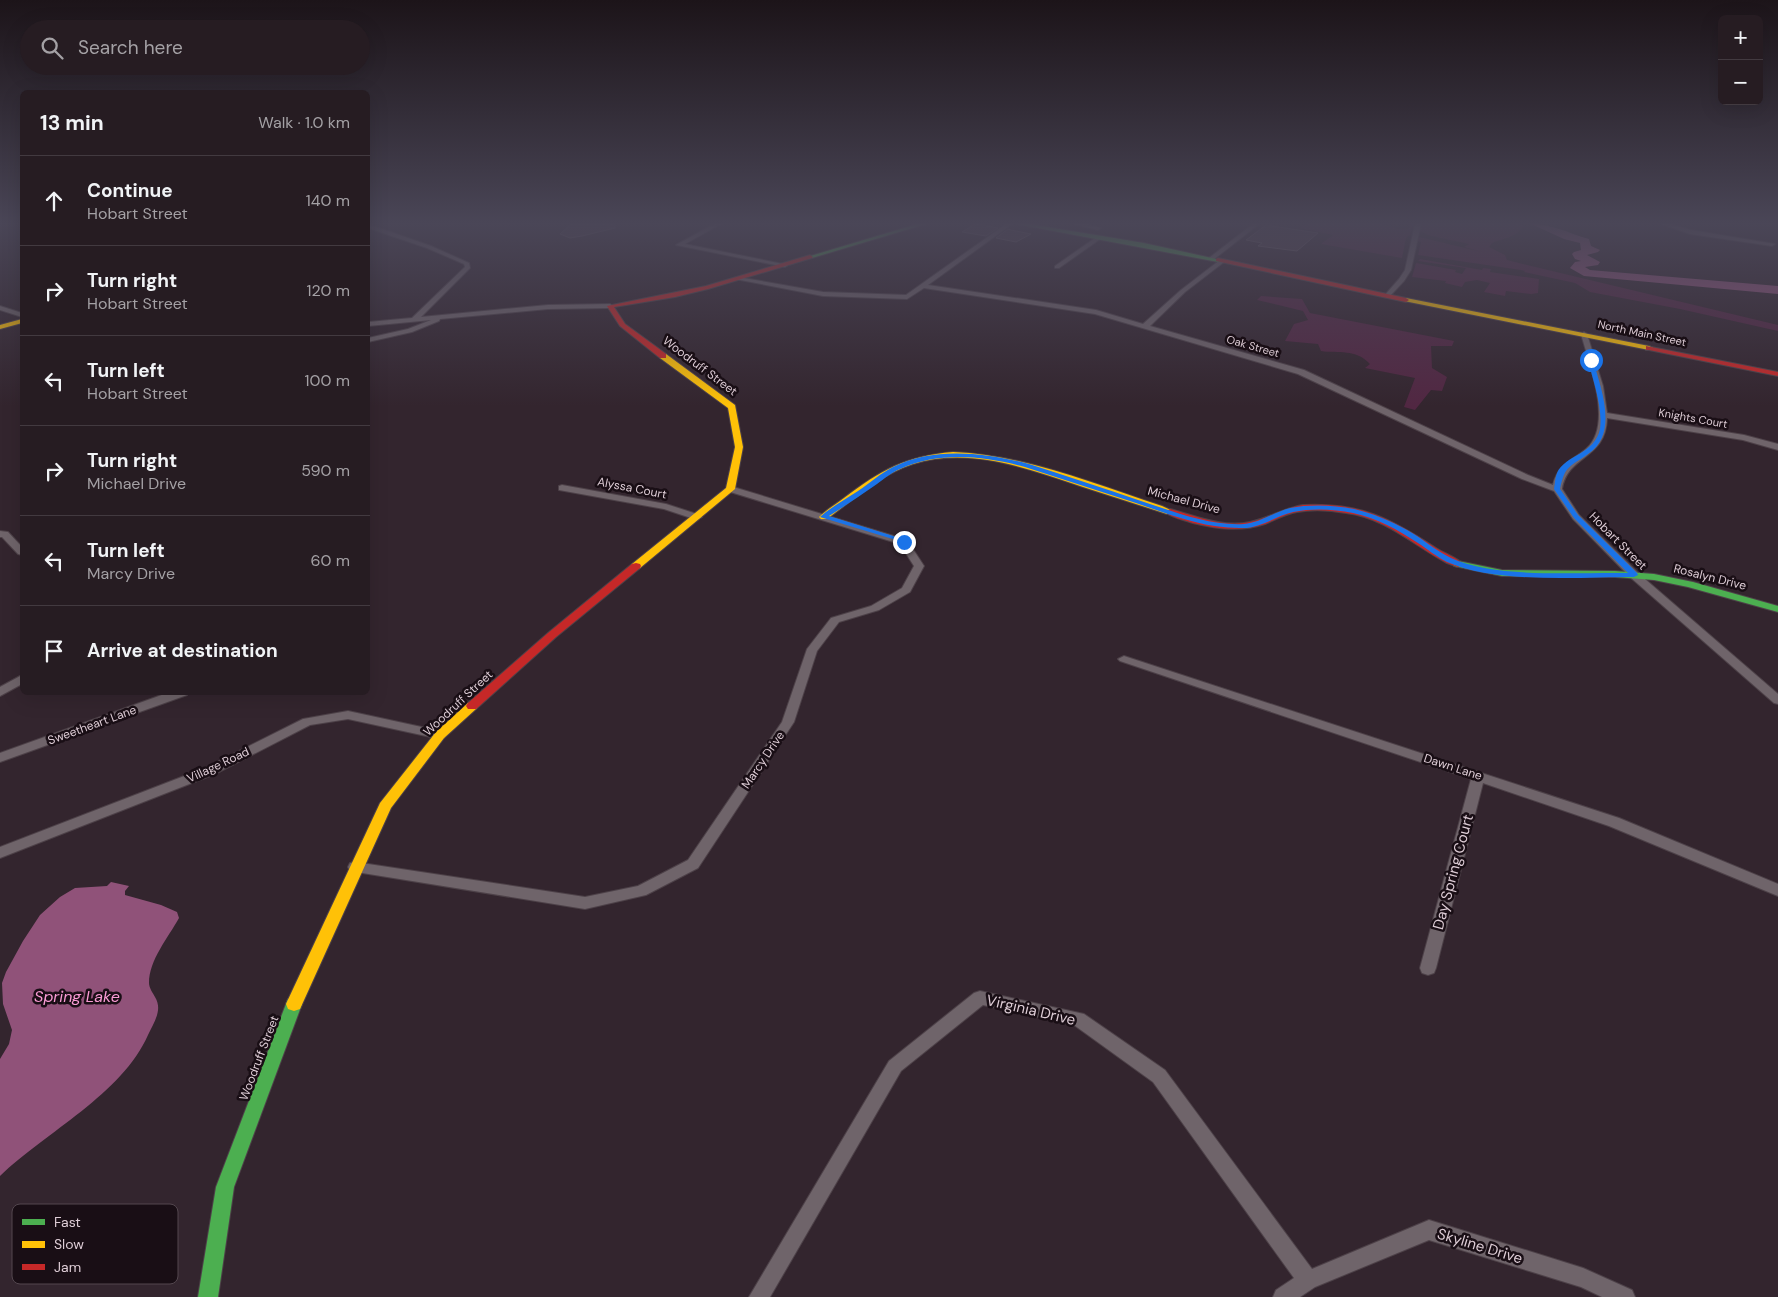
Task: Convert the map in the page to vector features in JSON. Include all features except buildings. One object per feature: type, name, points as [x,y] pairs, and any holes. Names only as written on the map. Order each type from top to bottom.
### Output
[{"type":"main road","points":[[610,306],[676,295],[717,285]]},
{"type":"main road","name":"North Main Street","points":[[1333,285],[1778,374]]},
{"type":"main road","name":"Woodruff Street","points":[[208,1297],[225,1187],[302,986],[385,806],[440,735],[552,635],[730,489],[739,447],[732,406],[622,325],[610,306]]},
{"type":"main road","points":[[0,327],[20,322]]},
{"type":"main road","name":"Michael Drive","points":[[824,517],[896,468],[918,460],[943,456],[973,455],[1003,459],[1027,465],[1181,516],[1211,524],[1244,526],[1268,520],[1290,510],[1323,508],[1353,511],[1380,519],[1404,531],[1448,560],[1468,567],[1492,572],[1521,574],[1634,575]]},
{"type":"main road","name":"Rosalyn Drive","points":[[1634,575],[1656,577],[1778,609]]},
{"type":"street","points":[[415,319],[449,285]]},
{"type":"street","points":[[765,285],[802,292],[824,294],[907,296],[923,286]]},
{"type":"street","points":[[1145,326],[1190,285]]},
{"type":"street","points":[[1387,296],[1398,285]]},
{"type":"street","name":"Oak Street","points":[[923,286],[1096,312],[1301,372],[1525,477],[1557,489]]},
{"type":"street","points":[[370,324],[548,307],[610,306]]},
{"type":"street","points":[[0,308],[20,314]]},
{"type":"street","points":[[370,340],[429,325],[440,317]]},
{"type":"street","points":[[1557,489],[1560,473],[1571,462],[1588,452],[1600,439],[1603,428],[1603,415],[1584,334]]},
{"type":"street","name":"Knights Court","points":[[1603,415],[1744,438],[1778,447]]},
{"type":"street","name":"Alyssa Court","points":[[562,488],[666,507],[697,516]]},
{"type":"street","name":"Marcy Drive","points":[[355,868],[585,903],[641,891],[693,864],[788,722],[811,651],[835,620],[875,608],[906,590],[919,566],[904,542],[730,489]]},
{"type":"street","name":"Hobart Street","points":[[1557,489],[1576,517],[1634,575],[1778,700]]},
{"type":"street","points":[[0,534],[5,534],[20,550]]},
{"type":"street","name":"Dawn Lane","points":[[1124,659],[1614,822],[1778,890]]},
{"type":"street","points":[[0,692],[20,680]]},
{"type":"street","name":"Sweetheart Lane","points":[[0,758],[175,695]]},
{"type":"street","name":"Village Road","points":[[0,853],[210,771],[307,722],[348,715],[440,735]]},
{"type":"street","name":"Day Spring Court","points":[[1428,968],[1478,776]]},
{"type":"street","name":"Virginia Drive","points":[[759,1297],[895,1066],[980,998],[1078,1019],[1159,1076],[1308,1280]]},
{"type":"street","name":"Skyline Drive","points":[[1283,1297],[1308,1280],[1429,1230],[1583,1278],[1625,1297]]},
{"type":"shaded area","points":[[1489,285],[1539,285],[1538,293],[1531,294],[1506,291],[1505,296],[1484,292]]},
{"type":"shaded area","points":[[1578,285],[1609,285],[1778,325],[1778,331],[1680,309],[1590,292]]},
{"type":"shaded area","points":[[1261,296],[1302,299],[1310,313],[1454,341],[1452,346],[1431,346],[1432,368],[1447,377],[1442,391],[1431,390],[1415,410],[1404,407],[1415,378],[1365,368],[1370,364],[1359,356],[1321,351],[1318,344],[1285,341],[1294,324],[1308,320],[1303,311],[1257,300]]},
{"type":"water","name":"Spring Lake","points":[[111,882],[129,886],[125,891],[125,895],[161,905],[177,912],[179,918],[160,949],[150,974],[149,985],[157,1002],[157,1016],[136,1056],[120,1076],[102,1094],[0,1176],[0,1059],[9,1044],[12,1030],[3,1004],[2,983],[6,972],[40,915],[60,897],[75,888],[107,886]]},
{"type":"waterway","points":[[1710,285],[1747,286],[1778,290]]},
{"type":"traffic: fast","points":[[1458,564],[1480,570],[1524,575],[1615,574],[1654,577],[1690,584],[1778,609]]},
{"type":"traffic: fast","points":[[208,1297],[225,1187],[294,1004]]},
{"type":"traffic: slow","points":[[1406,300],[1649,348]]},
{"type":"traffic: slow","points":[[0,327],[20,322]]},
{"type":"traffic: slow","points":[[636,566],[730,489],[739,447],[732,407],[663,356]]},
{"type":"traffic: slow","points":[[824,517],[876,479],[899,466],[931,457],[953,455],[974,456],[1018,463],[1170,512]]},
{"type":"traffic: slow","points":[[294,1004],[385,806],[440,735],[472,706]]},
{"type":"traffic: jam","points":[[663,356],[622,325],[610,306],[675,295],[716,285]]},
{"type":"traffic: jam","points":[[1333,285],[1406,300]]},
{"type":"traffic: jam","points":[[1649,348],[1778,374]]},
{"type":"traffic: jam","points":[[1170,512],[1207,523],[1236,527],[1256,524],[1295,509],[1329,508],[1353,511],[1394,525],[1438,554],[1458,564]]},
{"type":"traffic: jam","points":[[472,706],[552,635],[636,566]]},
{"type":"route","points":[[904,542],[824,517],[896,468],[918,460],[943,456],[973,455],[1003,459],[1027,465],[1181,516],[1211,524],[1244,526],[1268,520],[1290,510],[1323,508],[1353,511],[1380,519],[1404,531],[1448,560],[1468,567],[1492,572],[1521,574],[1634,575],[1576,517],[1557,489],[1560,473],[1571,462],[1588,452],[1600,439],[1603,428],[1601,402],[1591,360]]}]
